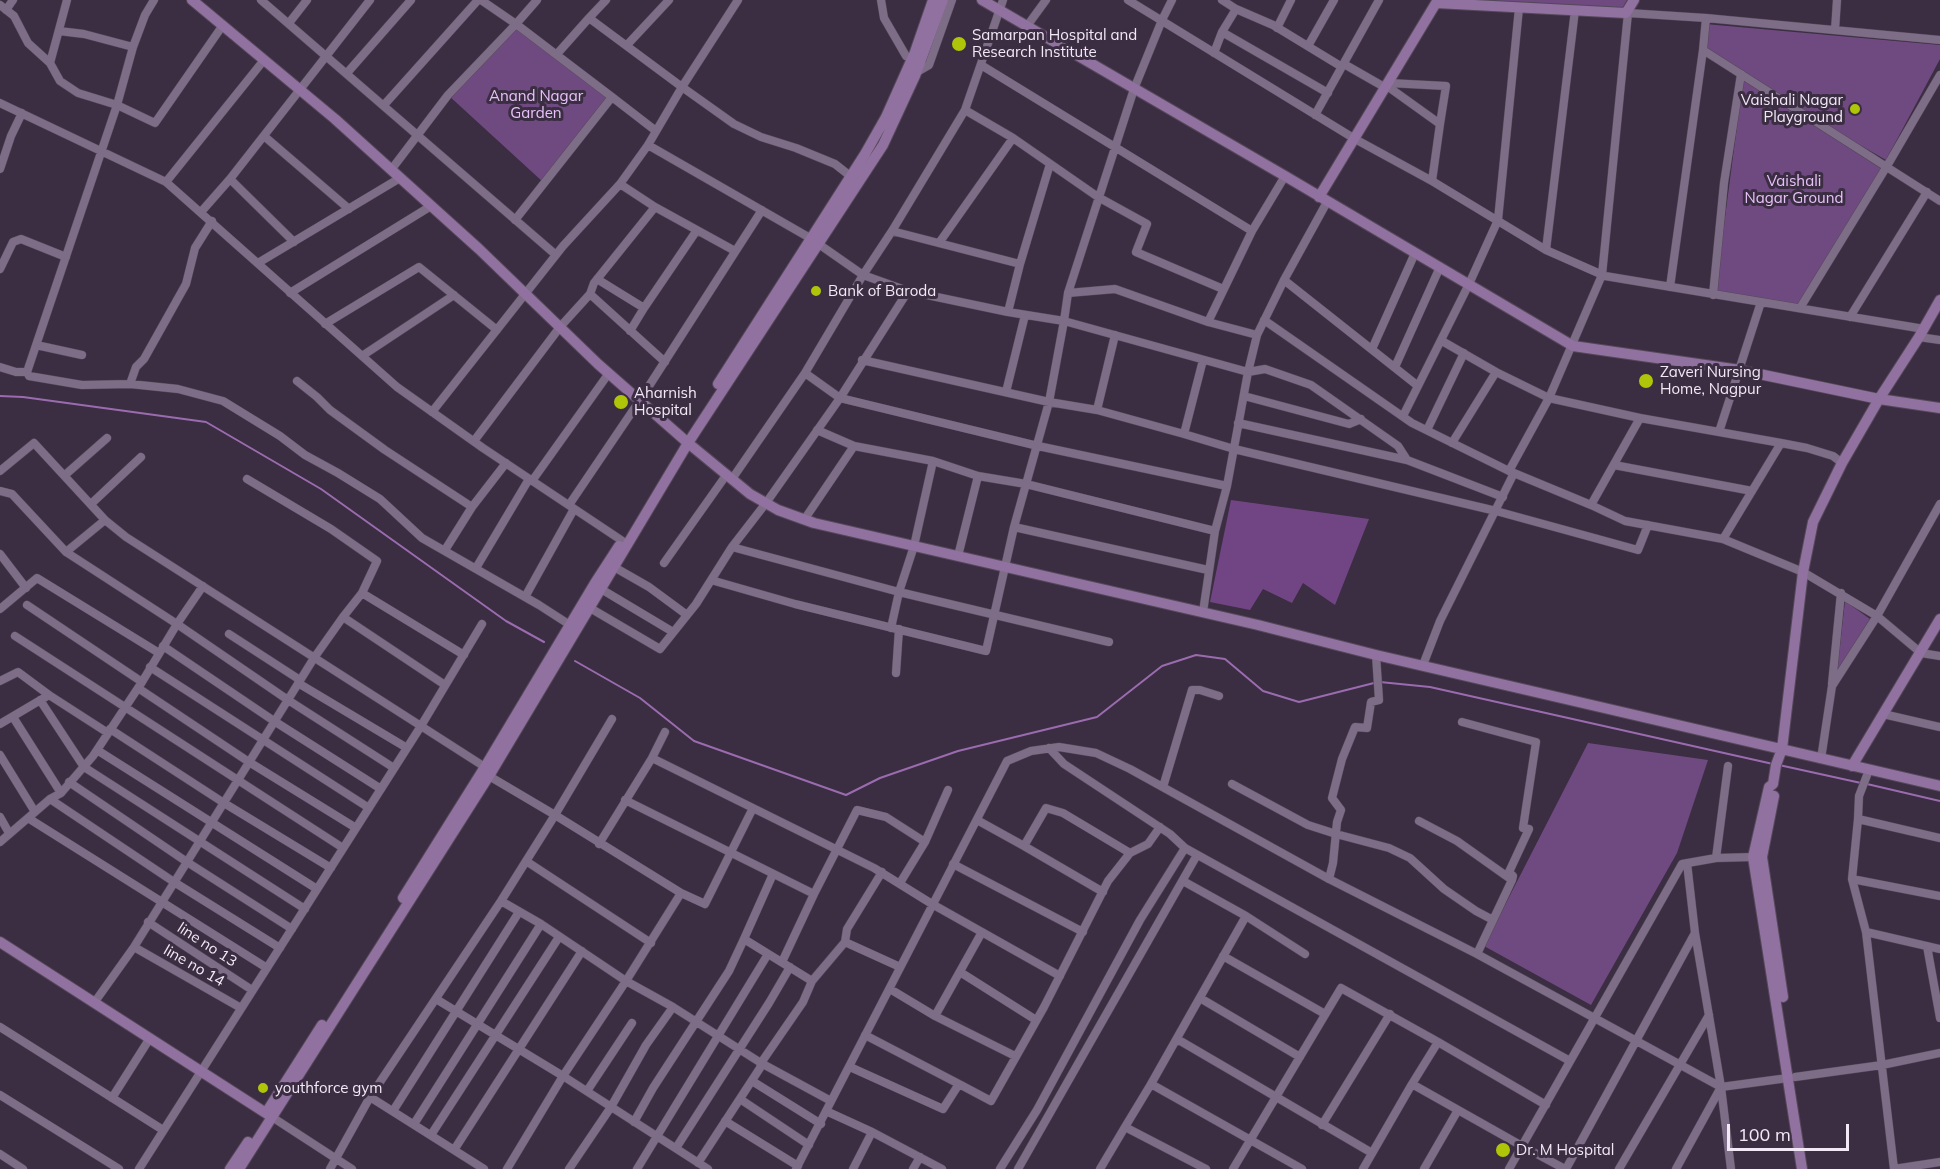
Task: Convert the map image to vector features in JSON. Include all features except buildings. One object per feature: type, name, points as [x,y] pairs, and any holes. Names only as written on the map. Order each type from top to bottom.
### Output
[{"type":"street","points":[[13,0],[3,8],[14,16],[28,43],[50,63],[60,81],[78,93],[117,105],[155,123],[223,26]]},
{"type":"street","points":[[50,63],[67,0]]},
{"type":"street","points":[[27,372],[117,105],[133,47],[145,15],[154,0]]},
{"type":"street","points":[[192,0],[400,178],[609,373],[685,440],[750,494],[778,510],[804,520],[1940,786]]},
{"type":"street","points":[[261,0],[556,255]]},
{"type":"street","points":[[289,23],[307,0]]},
{"type":"street","points":[[201,212],[230,179],[370,0]]},
{"type":"street","points":[[347,73],[411,0]]},
{"type":"street","points":[[384,105],[479,0],[557,54],[656,131]]},
{"type":"street","points":[[391,170],[448,95],[537,0]]},
{"type":"street","points":[[557,54],[606,0]]},
{"type":"street","points":[[627,45],[669,0]]},
{"type":"street","points":[[432,412],[556,255],[620,184],[648,146],[682,87],[738,0]]},
{"type":"street","points":[[881,0],[884,18],[914,60],[929,65],[952,0]]},
{"type":"street","points":[[914,60],[928,0]]},
{"type":"street","points":[[558,654],[570,626],[625,542],[685,440],[854,179],[883,145],[933,0]]},
{"type":"street","points":[[914,60],[943,0]]},
{"type":"street","points":[[982,0],[1002,5],[1027,26],[1573,346],[1740,370],[1879,399],[1940,408]]},
{"type":"street","points":[[1027,26],[1046,0]]},
{"type":"street","points":[[1128,0],[1355,139],[1498,219],[1546,250],[1602,274],[1850,317],[1922,333],[1940,340]]},
{"type":"street","points":[[711,580],[986,651],[1014,527],[1049,402],[1068,293],[1134,88],[1162,20],[1173,0]]},
{"type":"street","points":[[1222,0],[1387,86],[1440,124]]},
{"type":"street","points":[[1277,28],[1291,0]]},
{"type":"street","points":[[1308,46],[1335,0]]},
{"type":"street","points":[[1315,115],[1379,0]]},
{"type":"street","points":[[1423,665],[1440,621],[1475,548],[1503,497],[1512,472],[1573,346],[1602,274],[1627,13],[1634,0]]},
{"type":"street","points":[[1835,30],[1837,0]]},
{"type":"street","points":[[1203,612],[1215,531],[1227,486],[1257,335],[1355,139],[1436,2],[1492,3],[1519,8],[1706,18],[1940,40]]},
{"type":"street","points":[[664,563],[805,373],[892,231],[965,110],[1002,5]]},
{"type":"street","points":[[1403,416],[1442,340],[1498,219],[1519,8]]},
{"type":"street","points":[[1214,52],[1222,32],[1236,9]]},
{"type":"street","points":[[1546,250],[1575,10]]},
{"type":"street","points":[[588,18],[734,124],[761,137],[835,164],[854,179]]},
{"type":"street","points":[[1670,287],[1706,18]]},
{"type":"street","points":[[59,31],[84,34],[133,47]]},
{"type":"street","points":[[1222,32],[1328,93]]},
{"type":"street","points":[[1703,50],[1940,201]]},
{"type":"street","points":[[166,182],[264,60]]},
{"type":"street","points":[[981,65],[1252,231]]},
{"type":"street","points":[[1713,295],[1724,183],[1741,74]]},
{"type":"street","points":[[1800,308],[1936,91],[1940,75]]},
{"type":"street","points":[[1387,86],[1446,87],[1432,181]]},
{"type":"street","points":[[515,220],[612,97]]},
{"type":"street","points":[[0,102],[166,182],[397,387],[625,542]]},
{"type":"street","points":[[965,110],[1013,138],[1098,197],[1147,224],[1136,252],[1223,290]]},
{"type":"street","points":[[0,169],[11,136],[22,113]]},
{"type":"street","points":[[264,136],[349,209]]},
{"type":"street","points":[[939,243],[1013,138]]},
{"type":"street","points":[[648,146],[814,241],[863,275],[908,291],[1064,321],[1248,372],[1265,369],[1311,385],[1398,446],[1407,459]]},
{"type":"street","points":[[1008,312],[1050,164]]},
{"type":"street","points":[[1208,322],[1252,231],[1285,176]]},
{"type":"street","points":[[258,263],[400,178]]},
{"type":"street","points":[[230,179],[294,242]]},
{"type":"street","points":[[620,184],[655,207],[735,251]]},
{"type":"street","points":[[1850,317],[1927,192]]},
{"type":"street","points":[[290,292],[430,206]]},
{"type":"street","points":[[474,441],[560,327],[590,294],[597,279],[655,207]]},
{"type":"street","points":[[525,597],[571,507],[762,210]]},
{"type":"street","points":[[130,384],[135,367],[144,359],[186,284],[195,248],[212,221]]},
{"type":"street","points":[[630,331],[697,230]]},
{"type":"street","points":[[892,231],[1020,264]]},
{"type":"street","points":[[0,268],[13,242],[21,239],[66,257]]},
{"type":"street","points":[[1372,349],[1415,253]]},
{"type":"street","points":[[325,324],[419,267],[497,330]]},
{"type":"street","points":[[1395,368],[1440,267]]},
{"type":"street","points":[[597,279],[644,308]]},
{"type":"street","points":[[1284,280],[1418,386]]},
{"type":"street","points":[[1068,293],[1115,290],[1208,322],[1257,335]]},
{"type":"street","points":[[590,608],[660,649],[687,615],[732,547],[818,430],[908,291]]},
{"type":"street","points":[[590,294],[665,362]]},
{"type":"street","points":[[362,356],[454,295]]},
{"type":"street","points":[[1809,1169],[1792,1077],[1758,857],[1769,787],[1773,784],[1776,765],[1782,749],[1803,572],[1813,522],[1842,463],[1940,300]]},
{"type":"street","points":[[1719,432],[1761,302]]},
{"type":"street","points":[[1006,392],[1025,315]]},
{"type":"street","points":[[1264,320],[1403,416],[1427,430],[1512,472],[1625,520],[1723,539],[1803,572],[1877,616],[1921,653],[1940,656]]},
{"type":"street","points":[[1097,410],[1114,335]]},
{"type":"street","points":[[1442,340],[1496,372],[1549,398],[1640,418],[1781,443],[1833,456],[1842,463]]},
{"type":"street","points":[[36,345],[82,356]]},
{"type":"street","points":[[1427,430],[1464,353]]},
{"type":"street","points":[[862,360],[1049,402],[1097,410],[1234,449],[1496,511],[1638,550],[1648,525]]},
{"type":"street","points":[[1184,434],[1203,360]]},
{"type":"street","points":[[0,367],[16,372],[27,372]]},
{"type":"street","points":[[27,372],[28,376],[82,385],[130,384],[178,389],[223,401],[280,436],[305,455],[338,472],[380,499],[422,538],[525,597],[570,626]]},
{"type":"street","points":[[1452,442],[1496,372]]},
{"type":"street","points":[[476,568],[531,480],[609,373]]},
{"type":"street","points":[[805,373],[840,398],[1038,446],[1227,486]]},
{"type":"street","points":[[297,381],[330,410],[385,450],[472,507]]},
{"type":"street","points":[[1244,396],[1349,424],[1361,419]]},
{"type":"street","points":[[1591,505],[1640,418]]},
{"type":"street","points":[[1239,423],[1407,459],[1503,497]]},
{"type":"street","points":[[818,430],[854,446],[933,461],[978,476],[1026,484],[1215,531]]},
{"type":"street","points":[[64,476],[107,438]]},
{"type":"street","points":[[0,471],[34,443],[105,520],[126,537],[421,726],[599,844],[681,894],[705,904],[753,808]]},
{"type":"street","points":[[1723,539],[1781,443]]},
{"type":"street","points":[[804,520],[854,446]]},
{"type":"street","points":[[91,504],[141,457]]},
{"type":"street","points":[[896,673],[895,629],[899,592],[914,546],[933,461]]},
{"type":"street","points":[[444,550],[472,507],[506,463]]},
{"type":"street","points":[[1614,465],[1752,491]]},
{"type":"street","points":[[958,556],[978,476]]},
{"type":"street","points":[[94,1003],[134,947],[314,658],[362,593],[377,561],[331,528],[247,479]]},
{"type":"street","points":[[0,491],[12,494],[66,552],[394,768]]},
{"type":"street","points":[[1832,686],[1877,616],[1940,504]]},
{"type":"street","points":[[66,552],[105,520]]},
{"type":"street","points":[[1014,527],[1208,570]]},
{"type":"street","points":[[230,1169],[269,1115],[489,771],[558,654],[590,608],[614,567],[625,542]]},
{"type":"street","points":[[732,547],[899,592],[1109,642]]},
{"type":"street","points":[[0,554],[26,588]]},
{"type":"street","points":[[614,567],[649,587],[687,615]]},
{"type":"street","points":[[0,609],[37,578],[161,650],[381,789]]},
{"type":"street","points":[[0,842],[50,799],[61,793],[84,767],[203,586]]},
{"type":"street","points":[[601,588],[673,633]]},
{"type":"street","points":[[362,593],[464,655]]},
{"type":"street","points":[[1821,759],[1832,686],[1841,593]]},
{"type":"street","points":[[27,605],[249,762],[356,828]]},
{"type":"street","points":[[343,617],[446,685]]},
{"type":"street","points":[[1852,766],[1940,619]]},
{"type":"street","points":[[139,1169],[421,726],[482,624]]},
{"type":"street","points":[[230,634],[299,681],[407,748]]},
{"type":"street","points":[[15,636],[343,848]]},
{"type":"street","points":[[1329,879],[1337,822],[1341,810],[1332,798],[1342,759],[1354,727],[1367,728],[1371,702],[1379,700],[1377,655]]},
{"type":"street","points":[[150,667],[369,808]]},
{"type":"street","points":[[0,681],[18,672],[49,695],[331,868]]},
{"type":"street","points":[[1163,787],[1192,690],[1219,696]]},
{"type":"street","points":[[0,724],[49,695]]},
{"type":"street","points":[[40,700],[84,767],[305,909]]},
{"type":"street","points":[[1883,714],[1940,728]]},
{"type":"street","points":[[13,717],[61,793]]},
{"type":"street","points":[[330,1169],[370,1096],[501,901],[612,719]]},
{"type":"street","points":[[1461,722],[1536,742],[1522,828],[1529,830],[1509,872],[1513,876],[1512,880],[1477,954]]},
{"type":"street","points":[[599,844],[652,758],[665,732]]},
{"type":"street","points":[[726,1121],[797,1167],[1007,761],[1031,751],[1059,747],[1096,753],[1163,787],[1329,879],[1477,954],[1721,1087],[1882,1065],[1940,1053]]},
{"type":"street","points":[[1049,748],[1064,764],[1160,827],[1185,848],[1570,1061]]},
{"type":"street","points":[[97,750],[317,889]]},
{"type":"street","points":[[0,755],[31,815],[161,902],[267,968]]},
{"type":"street","points":[[652,758],[688,778],[882,872],[932,904],[1060,976]]},
{"type":"street","points":[[1716,858],[1728,766]]},
{"type":"street","points":[[1869,770],[1859,796],[1852,879],[1866,932],[1894,1169],[1940,1162]]},
{"type":"street","points":[[69,782],[187,862],[292,928]]},
{"type":"street","points":[[1232,784],[1308,825],[1389,848],[1410,858],[1444,889],[1493,920]]},
{"type":"street","points":[[900,883],[925,842],[948,790]]},
{"type":"street","points":[[50,799],[174,882],[280,948]]},
{"type":"street","points":[[625,800],[814,894]]},
{"type":"street","points":[[1024,846],[1046,808],[1063,813],[1130,853]]},
{"type":"street","points":[[782,962],[857,810],[886,817],[925,842]]},
{"type":"street","points":[[0,817],[9,833]]},
{"type":"street","points":[[1858,819],[1940,838]]},
{"type":"street","points":[[976,820],[1103,892]]},
{"type":"street","points":[[1419,821],[1457,841],[1512,880]]},
{"type":"street","points":[[865,1035],[992,1101],[1060,976],[1108,881],[1130,853],[1148,844],[1160,827]]},
{"type":"street","points":[[1000,1169],[1024,1130],[1140,920],[1185,848]]},
{"type":"street","points":[[1018,1169],[1197,855]]},
{"type":"street","points":[[1509,1169],[1682,864],[1716,858],[1758,857]]},
{"type":"street","points":[[526,861],[651,943]]},
{"type":"street","points":[[1687,863],[1695,933],[1721,1087],[1731,1169]]},
{"type":"street","points":[[953,864],[1083,932]]},
{"type":"street","points":[[698,1163],[752,1081],[761,1063],[803,1002],[812,981],[844,942],[847,929],[882,872]]},
{"type":"street","points":[[634,1122],[653,1088],[729,970],[773,874]]},
{"type":"street","points":[[1852,879],[1940,896]]},
{"type":"street","points":[[1183,881],[1246,916],[1305,954]]},
{"type":"street","points":[[507,1169],[563,1076],[681,894]]},
{"type":"street","points":[[501,901],[761,1063],[831,1101]]},
{"type":"street","points":[[393,1111],[519,912]]},
{"type":"street","points":[[1100,1169],[1246,916]]},
{"type":"street","name":"line no 13","points":[[148,922],[252,990]]},
{"type":"street","points":[[414,1124],[541,924]]},
{"type":"street","points":[[935,1016],[982,932]]},
{"type":"street","points":[[1866,932],[1940,949]]},
{"type":"street","points":[[1412,1084],[1566,1169],[1695,933]]},
{"type":"street","points":[[431,1135],[559,937]]},
{"type":"street","points":[[744,939],[812,981]]},
{"type":"street","points":[[0,942],[352,1169]]},
{"type":"street","points":[[844,942],[900,967]]},
{"type":"street","points":[[1927,946],[1940,1017]]},
{"type":"street","name":"line no 14","points":[[134,947],[241,1008]]},
{"type":"street","points":[[454,1150],[582,951]]},
{"type":"street","points":[[637,1169],[768,954]]},
{"type":"street","points":[[1224,956],[1325,1014]]},
{"type":"street","points":[[676,1148],[790,967]]},
{"type":"street","points":[[960,972],[1036,1020]]},
{"type":"street","points":[[1233,1169],[1341,988],[1546,1105]]},
{"type":"street","points":[[890,989],[935,1016],[1015,1056]]},
{"type":"street","points":[[1200,998],[1300,1057]]},
{"type":"street","points":[[436,999],[563,1076],[708,1169]]},
{"type":"street","points":[[569,1169],[610,1107],[646,1045],[673,1007]]},
{"type":"street","points":[[1322,1125],[1390,1014]]},
{"type":"street","points":[[1619,1169],[1709,1015]]},
{"type":"street","points":[[587,1091],[633,1023]]},
{"type":"street","points":[[0,1027],[163,1130]]},
{"type":"street","points":[[112,1098],[150,1038]]},
{"type":"street","points":[[1176,1039],[1372,1153]]},
{"type":"street","points":[[1363,1169],[1438,1042]]},
{"type":"street","points":[[850,1067],[943,1109],[958,1084]]},
{"type":"street","points":[[1792,1077],[1802,1169]]},
{"type":"street","points":[[752,1081],[821,1124]]},
{"type":"street","points":[[1151,1084],[1302,1169]]},
{"type":"street","points":[[1676,1169],[1721,1087]]},
{"type":"street","points":[[0,1095],[119,1169]]},
{"type":"street","points":[[370,1096],[484,1169]]},
{"type":"street","points":[[740,1099],[809,1144]]},
{"type":"street","points":[[1424,1169],[1458,1110]]},
{"type":"street","points":[[826,1111],[942,1169]]},
{"type":"street","points":[[239,1169],[269,1115]]},
{"type":"street","points":[[1125,1127],[1206,1169]]},
{"type":"street","points":[[1024,1130],[1036,1136]]},
{"type":"street","points":[[853,1169],[872,1132]]},
{"type":"street","points":[[0,1154],[23,1169]]},
{"type":"street","points":[[913,1169],[920,1157]]},
{"type":"green space","points":[[1495,0],[1627,0],[1621,11],[1495,3]]},
{"type":"green space","name":"Anand Nagar Garden","points":[[516,24],[612,97],[543,182],[448,95]]},
{"type":"green space","name":"Vaishali Nagar Playground","points":[[1705,24],[1940,45],[1940,59],[1886,160],[1706,57]]},
{"type":"green space","name":"Vaishali Nagar Ground","points":[[1743,80],[1882,169],[1799,307],[1715,294]]},
{"type":"green space","points":[[1845,601],[1870,619],[1837,671]]},
{"type":"green space","points":[[1588,743],[1708,760],[1677,853],[1591,1005],[1484,946]]},
{"type":"shaded area","points":[[1231,500],[1369,519],[1335,605],[1303,583],[1292,603],[1263,589],[1250,610],[1210,602]]},
{"type":"waterway","points":[[0,396],[23,397],[206,422],[321,489],[506,621],[544,642]]},
{"type":"waterway","points":[[575,661],[640,698],[694,741],[846,795],[880,778],[958,751],[1097,717],[1162,666],[1196,655],[1225,659],[1263,691],[1299,702],[1374,683]]},
{"type":"waterway","points":[[1380,682],[1430,687],[1773,764]]},
{"type":"waterway","points":[[1779,765],[1861,783]]},
{"type":"waterway","points":[[1867,784],[1940,801]]},
{"type":"place","name":"Samarpan Hospital and Research Institute","points":[[959,44]]},
{"type":"place","name":"Vaishali Nagar Playground","points":[[1855,109]]},
{"type":"place","name":"Bank of Baroda","points":[[816,291]]},
{"type":"place","name":"Zaveri Nursing Home, Nagpur","points":[[1646,381]]},
{"type":"place","name":"Aharnish Hospital","points":[[621,402]]},
{"type":"place","name":"youthforce gym","points":[[263,1088]]},
{"type":"place","name":"Dr. M Hospital","points":[[1503,1150]]}]
